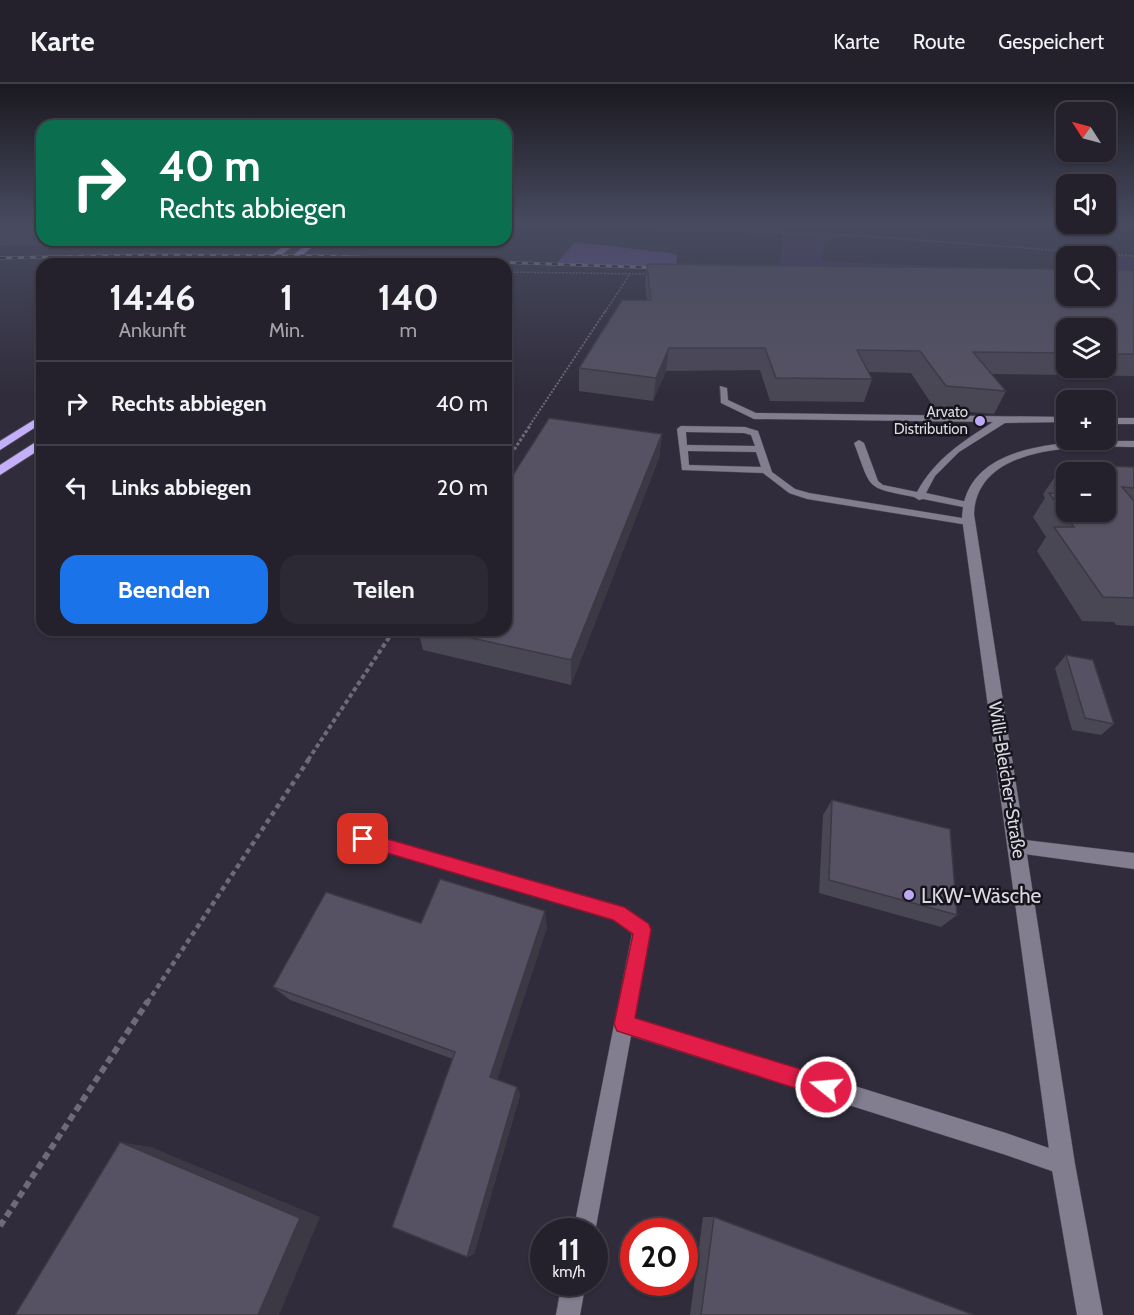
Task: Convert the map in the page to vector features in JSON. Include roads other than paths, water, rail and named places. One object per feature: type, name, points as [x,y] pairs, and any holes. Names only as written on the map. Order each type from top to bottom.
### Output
[{"type":"highway","points":[[0,446],[36,422]]},
{"type":"highway","points":[[0,471],[36,446]]},
{"type":"street","points":[[968,514],[973,490],[1001,463],[1027,453],[1056,446],[1134,444]]},
{"type":"street","name":"Willi-Bleicher-Straße","points":[[968,514],[1064,1164],[1089,1315]]},
{"type":"lane","points":[[723,388],[724,401],[754,416],[1056,420]]},
{"type":"lane","points":[[919,497],[931,475],[956,450],[1003,420]]},
{"type":"lane","points":[[1116,420],[1134,421]]},
{"type":"lane","points":[[766,470],[685,468],[681,429],[751,431],[756,436],[766,470],[779,483],[807,496],[968,514]]},
{"type":"lane","points":[[859,443],[874,483],[886,489],[919,497],[968,514]]},
{"type":"lane","points":[[684,447],[760,448]]},
{"type":"lane","points":[[363,839],[618,913],[642,930],[587,1218]]},
{"type":"lane","points":[[1017,846],[1134,861]]},
{"type":"lane","points":[[624,1024],[1064,1164]]},
{"type":"lane","points":[[568,1315],[571,1296]]},
{"type":"place","name":"Arvato Distribution","points":[[980,421]]},
{"type":"place","name":"LKW-Wäsche","points":[[909,895]]}]
